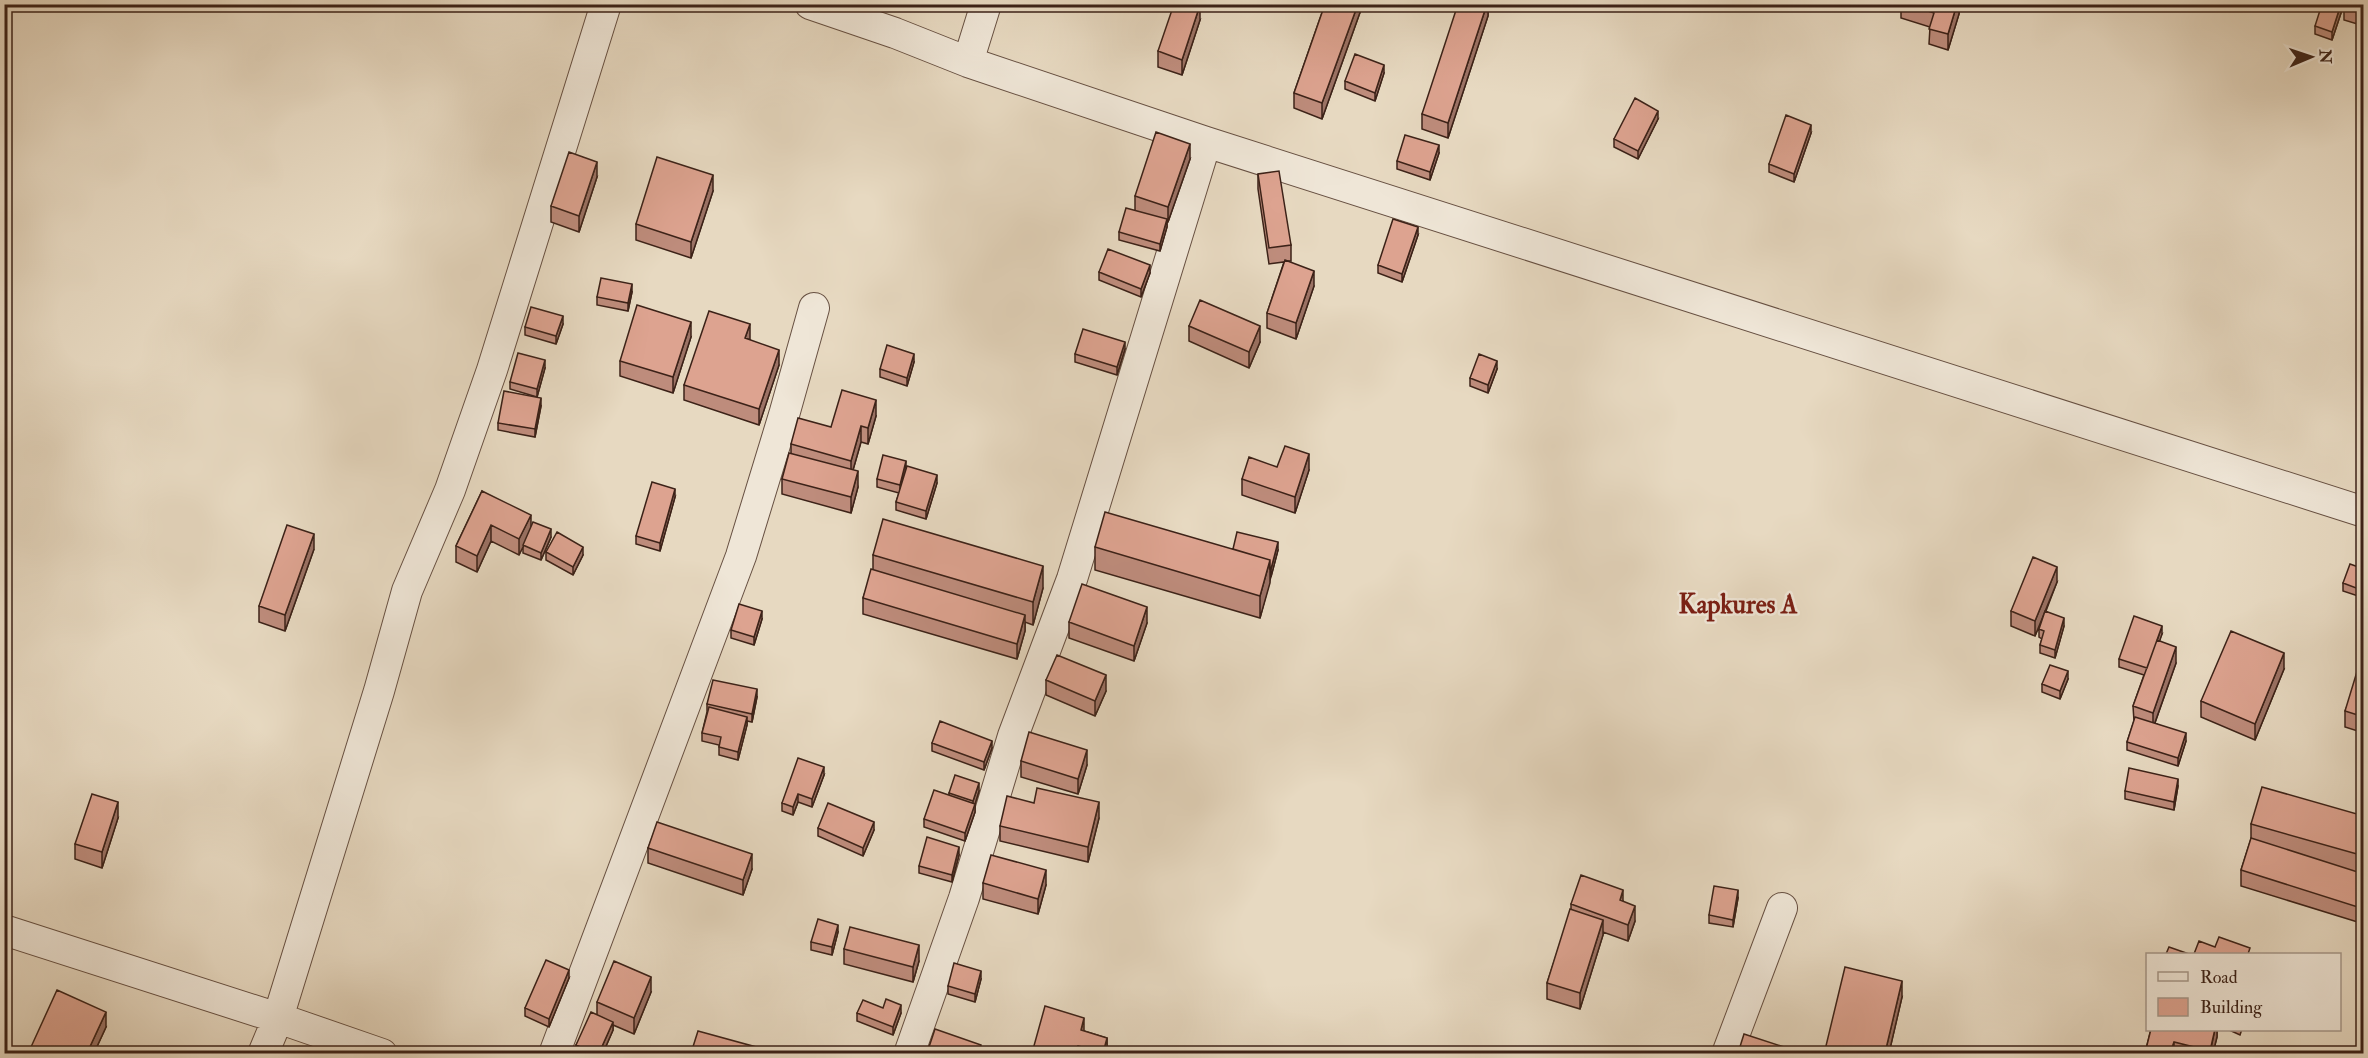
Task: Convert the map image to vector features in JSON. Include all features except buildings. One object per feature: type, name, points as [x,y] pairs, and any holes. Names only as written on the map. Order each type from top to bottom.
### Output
[{"type":"street","points":[[262,1053],[278,1018],[376,702],[407,591],[450,490],[492,370],[606,4]]},
{"type":"street","points":[[810,4],[895,33],[968,62],[1206,142],[2364,512]]},
{"type":"street","points":[[968,62],[986,4]]},
{"type":"street","points":[[909,1053],[964,898],[1013,736],[1072,579],[1206,142]]},
{"type":"street","points":[[554,1053],[741,556],[814,308]]},
{"type":"street","points":[[1727,1053],[1782,908]]},
{"type":"street","points":[[4,930],[382,1053]]},
{"type":"district","name":"Kapkures A","points":[[1738,605]]}]
